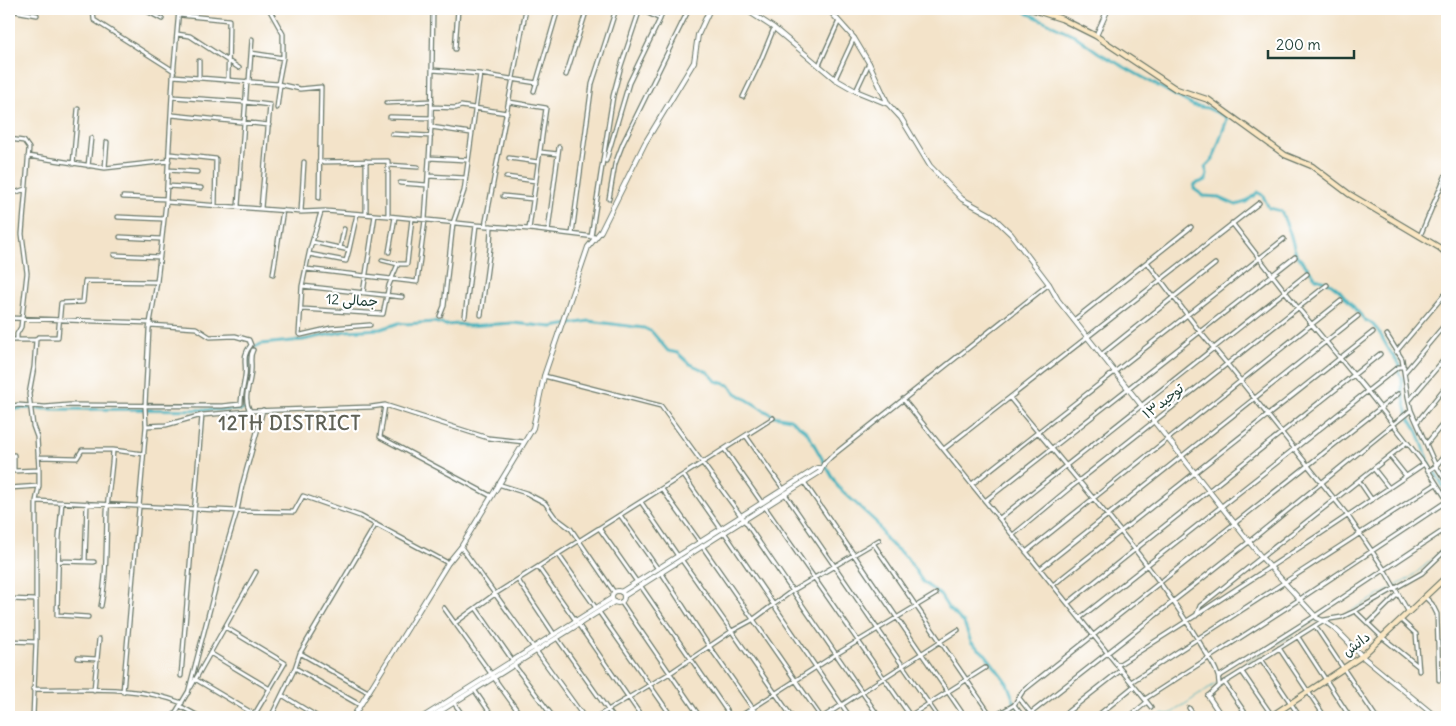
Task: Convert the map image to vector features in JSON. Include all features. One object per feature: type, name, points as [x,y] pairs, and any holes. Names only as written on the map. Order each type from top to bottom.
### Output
[{"type":"main road","points":[[1032,9],[1062,19],[1096,36],[1176,89],[1208,100],[1285,155],[1312,166],[1349,194],[1447,254]]},
{"type":"main road","name":"دانش","points":[[1272,717],[1362,656],[1447,576]]},
{"type":"street","points":[[93,9],[94,20],[174,70]]},
{"type":"street","points":[[142,9],[162,19]]},
{"type":"street","points":[[123,692],[144,454],[150,324],[157,282],[166,200],[179,9]]},
{"type":"street","points":[[268,9],[283,34],[283,58],[277,108]]},
{"type":"street","points":[[306,269],[417,282],[425,220],[431,136],[433,9]]},
{"type":"street","points":[[455,49],[458,9]]},
{"type":"street","points":[[485,226],[526,9]]},
{"type":"street","points":[[534,91],[558,9]]},
{"type":"street","points":[[566,75],[587,9]]},
{"type":"street","points":[[572,234],[592,84],[616,9]]},
{"type":"street","points":[[353,717],[448,563],[461,547],[533,428],[544,376],[558,330],[593,237],[613,96],[621,66],[640,9],[660,19]]},
{"type":"street","points":[[604,161],[628,83],[660,19],[663,9]]},
{"type":"street","points":[[609,199],[615,164],[623,143],[690,9]]},
{"type":"street","points":[[123,196],[215,206],[412,218],[593,237],[600,231],[645,144],[694,62],[698,35],[710,9]]},
{"type":"street","points":[[745,9],[774,28],[835,79],[856,91],[888,104]]},
{"type":"street","points":[[828,9],[854,38],[869,63],[888,104],[901,118],[930,166],[962,199],[991,215],[1011,234],[1049,284],[1058,300],[1167,440],[1223,506],[1262,558],[1316,617],[1324,620],[1341,634],[1362,656],[1429,715],[1436,717]]},
{"type":"street","points":[[1096,36],[1108,9]]},
{"type":"street","points":[[9,10],[37,16]]},
{"type":"street","points":[[178,15],[228,20],[228,80]]},
{"type":"street","points":[[819,65],[838,23]]},
{"type":"street","points":[[744,97],[764,55],[774,28]]},
{"type":"street","points":[[177,34],[190,36],[239,68]]},
{"type":"street","points":[[835,79],[854,38]]},
{"type":"street","points":[[238,206],[245,102],[252,61],[250,53],[252,39]]},
{"type":"street","points":[[250,53],[283,58]]},
{"type":"street","points":[[199,61],[199,78]]},
{"type":"street","points":[[856,91],[869,63]]},
{"type":"street","points":[[433,70],[537,82]]},
{"type":"street","points":[[440,316],[444,306],[453,223],[464,191],[480,74]]},
{"type":"street","points":[[173,76],[248,81],[300,89],[321,87],[319,198]]},
{"type":"street","points":[[172,97],[270,105],[261,208]]},
{"type":"street","points":[[386,103],[432,101]]},
{"type":"street","points":[[509,102],[546,108],[529,229]]},
{"type":"street","points":[[432,107],[456,108],[461,106],[507,114]]},
{"type":"street","points":[[73,164],[78,109]]},
{"type":"street","points":[[172,115],[269,125]]},
{"type":"street","points":[[390,117],[432,118]]},
{"type":"street","points":[[431,126],[471,133]]},
{"type":"street","points":[[392,134],[431,136]]},
{"type":"street","points":[[88,166],[91,138]]},
{"type":"street","points":[[9,139],[24,141],[28,148],[22,234],[27,273],[21,327],[17,334],[17,340]]},
{"type":"street","points":[[105,168],[108,142]]},
{"type":"street","points":[[548,231],[559,147]]},
{"type":"street","points":[[540,152],[558,154]]},
{"type":"street","points":[[170,154],[216,159],[215,206]]},
{"type":"street","points":[[28,156],[105,168],[169,161]]},
{"type":"street","points":[[429,158],[467,160]]},
{"type":"street","points":[[510,158],[538,162]]},
{"type":"street","points":[[366,161],[366,214]]},
{"type":"street","points":[[319,162],[388,161],[388,216]]},
{"type":"street","points":[[604,161],[615,164]]},
{"type":"street","points":[[301,212],[304,162]]},
{"type":"street","points":[[388,165],[418,167]]},
{"type":"street","points":[[168,170],[197,172]]},
{"type":"street","points":[[1420,236],[1447,172]]},
{"type":"street","points":[[428,176],[465,178]]},
{"type":"street","points":[[506,177],[536,181]]},
{"type":"street","points":[[400,183],[427,185]]},
{"type":"street","points":[[167,186],[200,188]]},
{"type":"street","points":[[9,195],[25,189]]},
{"type":"street","points":[[503,196],[533,199]]},
{"type":"street","points":[[944,449],[1259,203]]},
{"type":"street","points":[[273,274],[283,210]]},
{"type":"street","points":[[321,212],[302,286],[300,335],[331,328],[370,325]]},
{"type":"street","points":[[309,254],[346,261],[357,214]]},
{"type":"street","points":[[363,293],[375,215]]},
{"type":"street","points":[[118,217],[164,219]]},
{"type":"street","points":[[389,252],[395,217]]},
{"type":"street","name":"جمالی 12","points":[[302,309],[383,314],[398,264],[406,265],[407,263],[412,218]]},
{"type":"street","points":[[1129,717],[1146,701],[1209,658],[1300,600],[1447,501],[1424,464],[1379,409],[1368,392],[1311,325],[1232,223]]},
{"type":"street","points":[[465,316],[476,225]]},
{"type":"street","points":[[481,316],[491,226]]},
{"type":"street","points":[[1074,320],[1191,228]]},
{"type":"street","points":[[340,248],[344,229]]},
{"type":"street","points":[[120,237],[162,239]]},
{"type":"street","points":[[972,484],[1284,239]]},
{"type":"street","points":[[312,242],[349,250]]},
{"type":"street","points":[[114,255],[160,257]]},
{"type":"street","points":[[986,501],[1295,257]]},
{"type":"street","points":[[382,260],[398,264]]},
{"type":"street","points":[[1147,262],[1200,332],[1348,516],[1384,569],[1408,611]]},
{"type":"street","points":[[1101,355],[1215,264]]},
{"type":"street","points":[[1000,518],[1307,274]]},
{"type":"street","points":[[9,340],[36,340],[38,337],[58,337],[61,303],[83,302],[84,283],[87,280],[157,282]]},
{"type":"street","points":[[784,492],[820,472],[832,456],[1049,284]]},
{"type":"street","name":"توحید۱۳","points":[[1013,535],[1327,285]]},
{"type":"street","points":[[302,286],[402,297]]},
{"type":"street","points":[[1396,352],[1444,295]]},
{"type":"street","points":[[1026,552],[1341,301]]},
{"type":"street","points":[[1040,569],[1106,514],[1358,316]]},
{"type":"street","points":[[9,318],[150,324],[196,328],[210,337],[235,336],[249,340],[250,345],[244,354],[245,376],[242,386],[241,404],[222,406],[69,405],[45,408],[31,408],[18,405],[9,407]]},
{"type":"street","points":[[1405,372],[1447,322]]},
{"type":"street","points":[[1053,585],[1373,332]]},
{"type":"street","points":[[1386,335],[1402,359],[1411,410],[1418,421],[1436,466],[1447,483]]},
{"type":"street","points":[[33,717],[36,642],[36,501],[40,470],[37,437],[33,426],[29,394],[36,340]]},
{"type":"street","points":[[250,411],[247,406],[246,392],[252,371],[251,354],[254,350]]},
{"type":"street","points":[[1068,603],[1380,354]]},
{"type":"street","points":[[1409,401],[1447,356]]},
{"type":"street","points":[[1080,618],[1398,367],[1404,367]]},
{"type":"street","points":[[544,376],[661,406],[743,518],[835,655],[880,717]]},
{"type":"street","points":[[1418,421],[1447,385]]},
{"type":"street","points":[[874,543],[992,717],[1014,705],[1023,691],[1398,394]]},
{"type":"street","points":[[1010,398],[1147,566],[1187,622],[1220,676],[1219,686]]},
{"type":"street","points":[[903,400],[1151,707]]},
{"type":"street","points":[[146,426],[166,425],[202,415],[262,410],[385,405],[488,438],[525,442]]},
{"type":"street","points":[[385,405],[380,437],[491,496]]},
{"type":"street","points":[[188,694],[237,512],[262,410]]},
{"type":"street","points":[[1031,713],[1250,541],[1411,410]]},
{"type":"street","points":[[181,676],[202,415]]},
{"type":"street","points":[[455,623],[495,594],[773,418]]},
{"type":"street","points":[[1427,443],[1447,419]]},
{"type":"street","points":[[9,421],[9,430]]},
{"type":"street","points":[[746,436],[938,717]]},
{"type":"street","points":[[1196,616],[1200,606],[1406,443]]},
{"type":"street","points":[[38,457],[77,458],[82,450],[113,450],[144,454]]},
{"type":"street","points":[[101,606],[105,585],[108,504],[113,450]]},
{"type":"street","points":[[725,450],[909,717],[985,668]]},
{"type":"street","points":[[1428,471],[1436,466],[1447,452]]},
{"type":"street","points":[[9,456],[14,456],[14,471],[40,470]]},
{"type":"street","points":[[1390,456],[1406,476]]},
{"type":"street","points":[[1118,665],[1271,567],[1424,464]]},
{"type":"street","points":[[621,602],[623,594],[784,492],[817,468],[823,466]]},
{"type":"street","points":[[1374,469],[1389,488]]},
{"type":"street","points":[[684,476],[850,717]]},
{"type":"street","points":[[1359,480],[1372,500]]},
{"type":"street","points":[[804,482],[896,619],[965,717]]},
{"type":"street","points":[[498,484],[541,500],[555,517],[571,529],[578,542],[614,592],[623,594]]},
{"type":"street","points":[[1131,682],[1436,484]]},
{"type":"street","points":[[9,488],[39,486]]},
{"type":"street","points":[[662,489],[822,717],[958,630]]},
{"type":"street","points":[[36,501],[237,512],[294,512],[303,496],[376,524],[448,563]]},
{"type":"street","points":[[62,502],[57,615],[88,618]]},
{"type":"street","points":[[641,502],[774,694],[792,717]]},
{"type":"street","points":[[85,561],[87,503]]},
{"type":"street","points":[[620,515],[759,717]]},
{"type":"street","points":[[271,717],[295,668],[300,653],[376,524]]},
{"type":"street","points":[[600,528],[731,717]]},
{"type":"street","points":[[1220,676],[1316,617],[1447,528]]},
{"type":"street","points":[[596,717],[670,673],[732,631],[754,619],[792,591],[879,540]]},
{"type":"street","points":[[461,547],[584,717]]},
{"type":"street","points":[[1222,717],[1208,696],[1224,682],[1324,620],[1342,617],[1355,611],[1422,573],[1447,549]]},
{"type":"street","points":[[558,554],[672,717]]},
{"type":"street","points":[[59,561],[94,562]]},
{"type":"street","points":[[538,567],[642,717]]},
{"type":"street","points":[[173,717],[188,694],[256,572]]},
{"type":"street","points":[[518,580],[613,717]]},
{"type":"street","points":[[613,600],[614,592]]},
{"type":"street","points":[[739,717],[835,655],[936,594]]},
{"type":"street","points":[[1368,624],[1398,594]]},
{"type":"street","points":[[1425,597],[1432,604],[1436,614],[1438,680]]},
{"type":"street","points":[[9,599],[35,600]]},
{"type":"street","points":[[423,717],[493,676],[613,600],[621,602],[700,717]]},
{"type":"street","points":[[444,608],[522,717]]},
{"type":"street","points":[[476,608],[552,717]]},
{"type":"street","points":[[1355,611],[1382,637],[1418,666]]},
{"type":"street","points":[[1400,620],[1416,634],[1419,671]]},
{"type":"street","points":[[1315,626],[1376,717]]},
{"type":"street","points":[[225,627],[284,661],[284,666],[253,716]]},
{"type":"street","points":[[1298,637],[1350,717]]},
{"type":"street","points":[[94,690],[99,639]]},
{"type":"street","points":[[9,641],[36,642]]},
{"type":"street","points":[[1279,648],[1325,717]]},
{"type":"street","points":[[210,653],[270,689]]},
{"type":"street","points":[[300,653],[368,692]]},
{"type":"street","points":[[78,658],[98,659]]},
{"type":"street","points":[[1261,659],[1300,717]]},
{"type":"street","points":[[295,668],[360,705]]},
{"type":"street","points":[[1060,717],[1121,670]]},
{"type":"street","points":[[1242,672],[1272,717]]},
{"type":"street","points":[[433,717],[493,676]]},
{"type":"street","points":[[195,679],[253,716],[259,717]]},
{"type":"street","points":[[1224,682],[1248,717]]},
{"type":"street","points":[[1096,717],[1134,686]]},
{"type":"street","points":[[33,689],[94,690],[162,696],[181,704],[200,717]]},
{"type":"street","points":[[475,690],[493,717]]},
{"type":"street","points":[[282,695],[318,717]]},
{"type":"street","points":[[1019,698],[1034,717]]},
{"type":"street","points":[[454,703],[464,717]]},
{"type":"street","points":[[1014,705],[1023,717]]},
{"type":"street","points":[[1188,708],[1195,717]]},
{"type":"street","points":[[356,712],[357,717]]},
{"type":"waterway","points":[[1023,9],[1029,14],[1074,35],[1099,53],[1194,106],[1207,108],[1226,117],[1227,119],[1213,159],[1205,167],[1207,173],[1206,180],[1195,184],[1194,189],[1204,196],[1218,197],[1236,205],[1246,202],[1258,192],[1263,196],[1269,208],[1281,211],[1296,254],[1316,278],[1330,283],[1339,290],[1365,320],[1376,328],[1400,365],[1398,370],[1402,379],[1402,391],[1408,416],[1418,432],[1432,470],[1447,493]]},
{"type":"waterway","points":[[9,410],[24,408],[242,410],[246,408],[244,393],[249,372],[249,350],[261,344],[303,340],[346,331],[381,329],[399,323],[434,322],[446,325],[459,324],[468,326],[513,323],[552,327],[589,321],[644,328],[652,332],[668,351],[678,353],[690,364],[708,372],[716,381],[729,385],[736,393],[774,416],[790,419],[807,432],[838,487],[876,522],[886,540],[907,558],[923,582],[940,595],[949,609],[964,623],[971,642],[986,655],[1007,683],[1014,701],[1026,717]]},
{"type":"waterway","points":[[1349,612],[1410,578],[1447,544]]},
{"type":"waterway","points":[[1220,680],[1314,621],[1319,620]]},
{"type":"waterway","points":[[1156,717],[1162,714],[1170,714],[1217,683]]},
{"type":"district","name":"12TH DISTRICT","points":[[290,423]]}]
